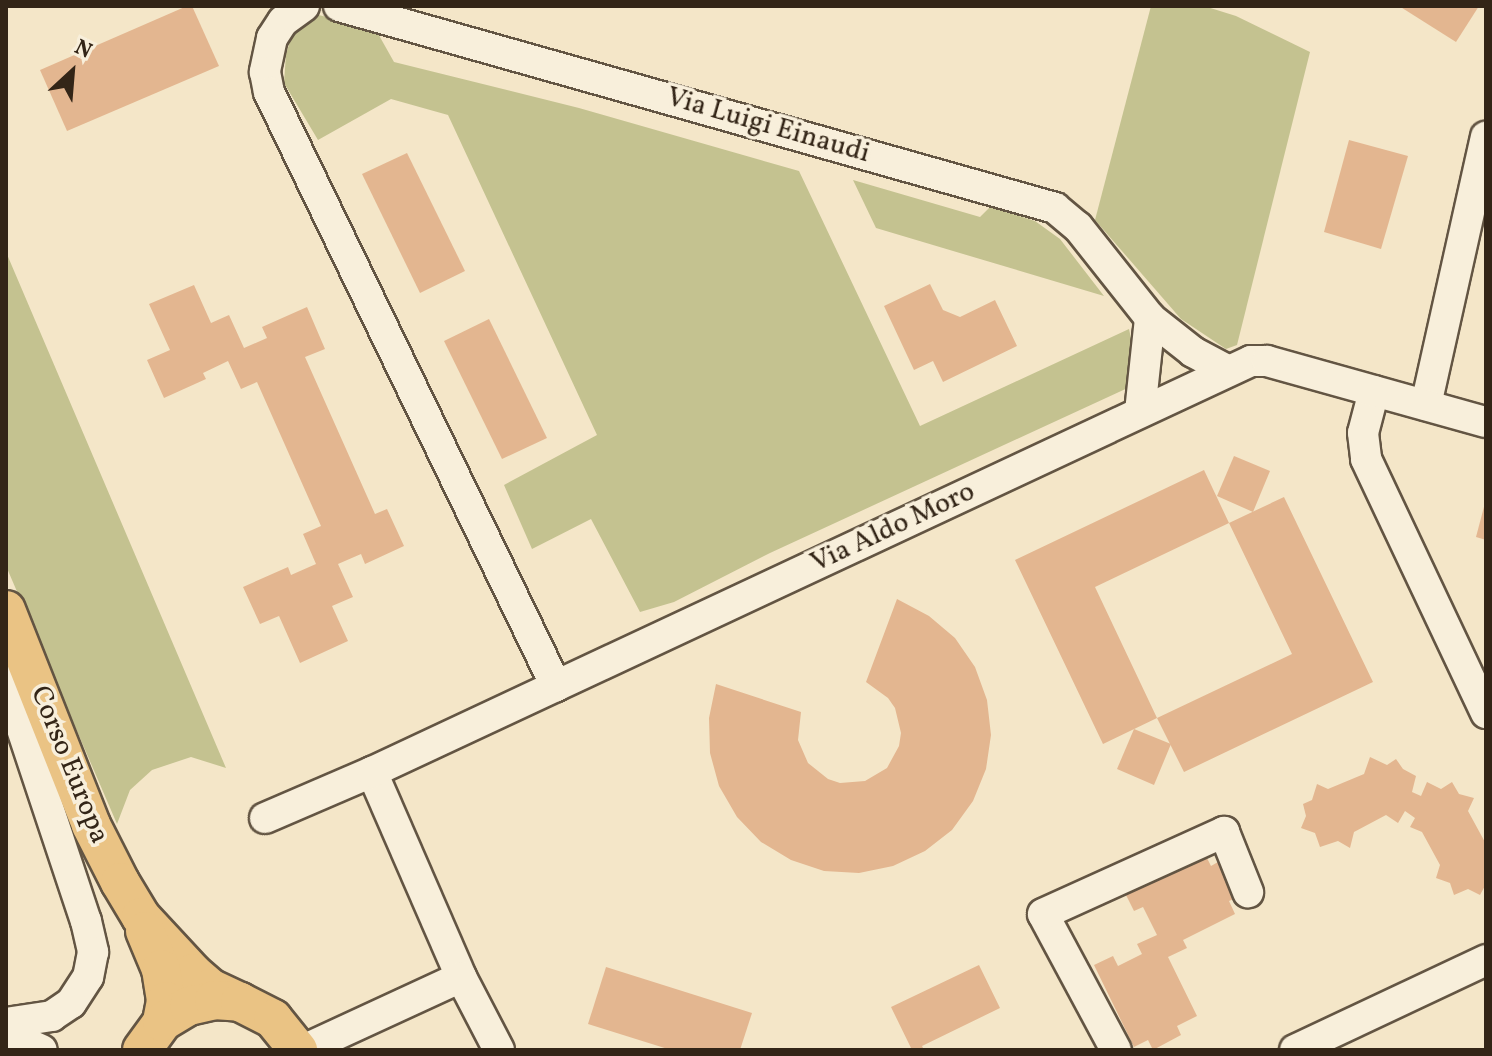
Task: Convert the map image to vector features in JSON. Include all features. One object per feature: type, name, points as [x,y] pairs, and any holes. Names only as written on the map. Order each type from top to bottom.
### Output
[{"type":"main road","name":"Corso Europa","points":[[6,610],[91,825],[141,917],[161,969],[166,1001],[146,1042]]},
{"type":"main road","name":"Corso Europa","points":[[141,917],[210,988],[273,1019],[300,1050]]},
{"type":"main road","points":[[146,1042],[189,1006],[214,1000],[240,1002]]},
{"type":"street","points":[[304,6],[283,21],[272,38],[265,72],[269,92],[556,686]]},
{"type":"street","name":"Via Luigi Einaudi","points":[[339,6],[1055,208],[1078,227],[1150,318],[1193,352],[1228,371]]},
{"type":"street","points":[[1426,405],[1486,137]]},
{"type":"street","points":[[1140,412],[1150,318]]},
{"type":"street","name":"Via Aldo Moro","points":[[265,818],[372,772],[1251,361],[1267,361],[1486,422]]},
{"type":"street","points":[[1374,391],[1363,433],[1366,459],[1486,713]]},
{"type":"street","points":[[6,643],[15,708],[93,952],[88,977],[71,1003],[52,1016],[6,1023]]},
{"type":"street","points":[[372,772],[461,977],[499,1050]]},
{"type":"street","points":[[1116,1050],[1043,914],[1224,832],[1248,892]]},
{"type":"street","points":[[1295,1050],[1486,960]]},
{"type":"street","points":[[300,1050],[461,977]]},
{"type":"street","points":[[6,1034],[42,1050]]},
{"type":"shaded area","points":[[1151,6],[1204,6],[1236,16],[1310,52],[1237,345],[1226,349],[1181,319],[1095,220]]},
{"type":"shaded area","points":[[315,14],[376,30],[394,62],[579,108],[799,171],[920,426],[1129,329],[1133,348],[1132,386],[770,553],[674,602],[640,612],[591,519],[532,549],[504,485],[597,435],[448,115],[391,99],[318,140],[284,83],[286,54],[293,32]]},
{"type":"shaded area","points":[[853,180],[980,217],[990,207],[1035,221],[1060,239],[1104,296],[876,228]]},
{"type":"shaded area","points":[[6,252],[226,768],[191,757],[152,770],[130,790],[117,824],[6,566]]},
{"type":"building","points":[[192,6],[219,66],[67,131],[40,70]]},
{"type":"building","points":[[1399,6],[1479,6],[1456,42]]},
{"type":"building","points":[[1349,140],[1408,156],[1381,249],[1324,232]]},
{"type":"building","points":[[407,153],[465,271],[420,293],[362,174]]},
{"type":"building","points":[[930,284],[943,310],[960,317],[995,300],[1017,346],[943,382],[933,361],[914,370],[884,306]]},
{"type":"building","points":[[194,285],[211,323],[229,315],[244,348],[267,338],[262,327],[307,307],[325,349],[305,357],[375,514],[387,509],[404,546],[365,564],[361,554],[338,564],[353,597],[332,606],[348,641],[300,663],[279,616],[260,624],[243,587],[288,567],[291,575],[316,564],[303,534],[321,526],[257,382],[241,389],[228,361],[203,373],[206,379],[164,398],[147,360],[170,350],[149,304]]},
{"type":"building","points":[[489,319],[547,438],[502,459],[444,341]]},
{"type":"building","points":[[1234,456],[1270,471],[1253,512],[1217,496]]},
{"type":"building","points":[[1204,470],[1229,523],[1095,587],[1157,718],[1103,744],[1015,560]]},
{"type":"building","points":[[1284,497],[1373,682],[1184,772],[1157,718],[1292,654],[1229,523]]},
{"type":"building","points":[[1486,504],[1486,540],[1476,537]]},
{"type":"building","points":[[897,599],[929,616],[955,638],[975,667],[987,700],[991,735],[986,769],[973,801],[952,830],[925,851],[893,866],[859,873],[824,871],[791,860],[761,842],[737,817],[719,786],[710,753],[709,718],[716,684],[801,712],[798,740],[808,763],[828,779],[840,783],[865,781],[887,768],[899,746],[901,733],[895,708],[888,698],[866,682]]},
{"type":"building","points":[[1134,729],[1171,744],[1154,785],[1117,769]]},
{"type":"building","points":[[1370,757],[1387,765],[1396,759],[1403,769],[1416,776],[1412,792],[1421,796],[1427,782],[1441,789],[1452,782],[1459,794],[1474,798],[1468,811],[1486,844],[1486,884],[1480,895],[1468,889],[1454,895],[1450,883],[1436,878],[1440,865],[1422,832],[1410,827],[1415,818],[1405,811],[1398,823],[1386,815],[1354,832],[1350,848],[1338,841],[1320,847],[1315,833],[1301,828],[1306,816],[1303,804],[1312,800],[1317,784],[1328,789],[1364,774]]},
{"type":"building","points":[[1205,854],[1211,866],[1218,862],[1236,898],[1229,901],[1235,914],[1183,940],[1187,948],[1168,957],[1197,1016],[1177,1026],[1181,1035],[1153,1050],[1148,1040],[1134,1047],[1094,965],[1113,956],[1118,966],[1142,954],[1137,944],[1157,935],[1143,907],[1134,911],[1125,893]]},
{"type":"building","points":[[979,965],[1000,1008],[922,1046],[924,1050],[912,1050],[891,1007]]},
{"type":"building","points":[[606,967],[752,1013],[740,1050],[671,1050],[588,1024]]}]
